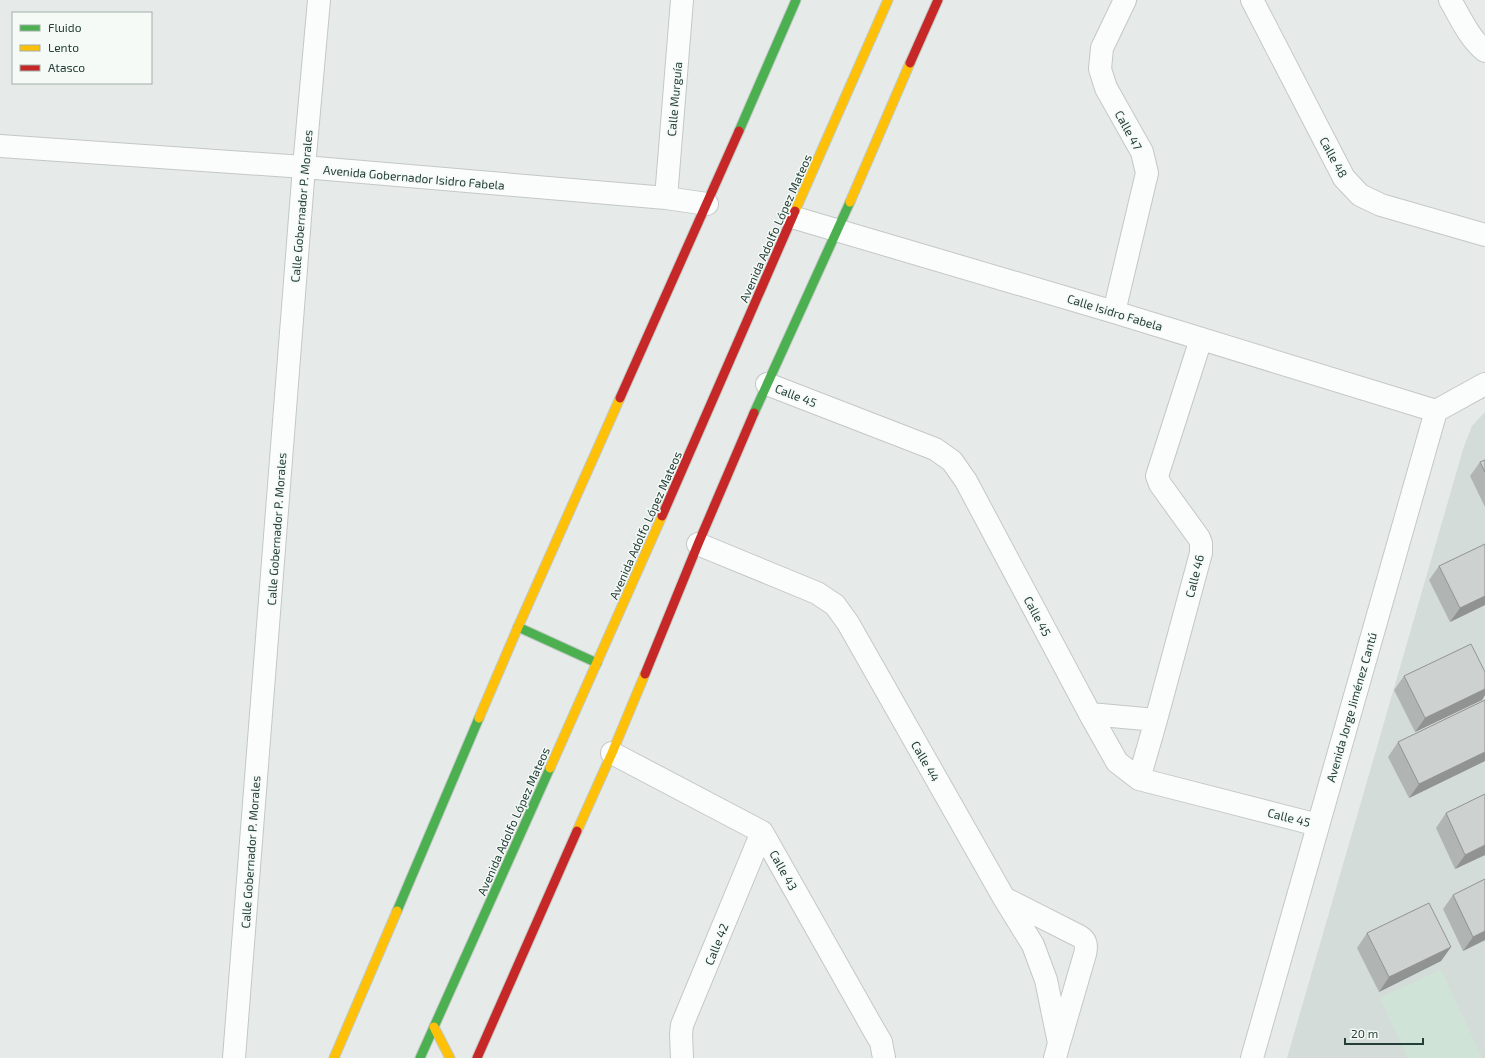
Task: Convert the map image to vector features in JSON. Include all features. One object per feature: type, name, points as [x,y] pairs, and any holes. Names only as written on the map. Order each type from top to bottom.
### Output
[{"type":"main road","points":[[334,1058],[518,627],[707,204],[796,0]]},
{"type":"main road","name":"Avenida Adolfo López Mateos","points":[[420,1058],[597,663],[888,0]]},
{"type":"main road","points":[[477,1058],[612,753],[698,544],[938,0]]},
{"type":"main road","points":[[518,627],[597,663]]},
{"type":"main road","points":[[434,1027],[450,1058]]},
{"type":"street","name":"Calle Gobernador P. Morales","points":[[234,1058],[304,167],[319,0]]},
{"type":"street","name":"Calle Murguía","points":[[666,198],[682,0]]},
{"type":"street","name":"Calle 47","points":[[1114,312],[1147,173],[1142,152],[1106,88],[1100,69],[1102,48],[1125,0]]},
{"type":"street","name":"Calle 48","points":[[1252,0],[1344,178],[1360,195],[1381,205],[1485,235]]},
{"type":"street","points":[[1450,0],[1462,22],[1479,46],[1485,50]]},
{"type":"street","name":"Avenida Gobernador Isidro Fabela","points":[[0,146],[304,167],[666,198],[707,204]]},
{"type":"street","name":"Calle Isidro Fabela","points":[[792,217],[1114,312],[1436,411]]},
{"type":"street","name":"Calle 46","points":[[1139,779],[1201,548],[1199,538],[1160,484],[1157,476],[1201,339]]},
{"type":"street","name":"Calle 45","points":[[768,384],[935,449],[952,461],[966,481],[1117,762],[1139,779],[1318,825]]},
{"type":"street","points":[[1436,411],[1485,384]]},
{"type":"street","name":"Avenida Jorge Jiménez Cantú","points":[[1252,1058],[1436,411]]},
{"type":"street","name":"Calle 44","points":[[698,544],[817,593],[835,605],[848,623],[1004,898],[1033,945],[1046,980],[1057,1051]]},
{"type":"street","points":[[1090,714],[1156,720]]},
{"type":"street","points":[[612,753],[762,832]]},
{"type":"street","name":"Calle 42","points":[[682,1058],[682,1025],[762,832]]},
{"type":"street","name":"Calle 43","points":[[762,832],[881,1042],[884,1058]]},
{"type":"street","points":[[1004,898],[1079,936],[1085,943],[1085,954],[1057,1051]]},
{"type":"shaded area","points":[[1485,412],[1485,1058],[1287,1058],[1464,446],[1472,426]]},
{"type":"green space","points":[[1441,970],[1482,1058],[1408,1058],[1380,998]]},
{"type":"building","points":[[1485,460],[1485,472],[1480,462]]},
{"type":"building","points":[[1485,544],[1485,596],[1460,608],[1439,566]]},
{"type":"building","points":[[1471,644],[1485,672],[1485,689],[1425,718],[1404,676]]},
{"type":"building","points":[[1485,700],[1485,752],[1419,784],[1398,742]]},
{"type":"building","points":[[1485,794],[1485,845],[1465,855],[1446,813]]},
{"type":"building","points":[[1485,879],[1485,931],[1473,937],[1453,895]]},
{"type":"building","points":[[1429,903],[1451,947],[1389,977],[1367,933]]},
{"type":"traffic: fast","points":[[739,131],[796,0]]},
{"type":"traffic: fast","points":[[754,413],[850,202]]},
{"type":"traffic: fast","points":[[518,627],[597,663]]},
{"type":"traffic: fast","points":[[397,911],[479,718]]},
{"type":"traffic: fast","points":[[420,1058],[550,768]]},
{"type":"traffic: slow","points":[[795,211],[888,0]]},
{"type":"traffic: slow","points":[[850,202],[910,63]]},
{"type":"traffic: slow","points":[[479,718],[620,398]]},
{"type":"traffic: slow","points":[[550,768],[662,516]]},
{"type":"traffic: slow","points":[[577,831],[645,674]]},
{"type":"traffic: slow","points":[[334,1058],[397,911]]},
{"type":"traffic: slow","points":[[434,1027],[450,1058]]},
{"type":"traffic: jam","points":[[910,63],[938,0]]},
{"type":"traffic: jam","points":[[620,398],[739,131]]},
{"type":"traffic: jam","points":[[662,516],[795,211]]},
{"type":"traffic: jam","points":[[645,674],[754,413]]},
{"type":"traffic: jam","points":[[477,1058],[577,831]]}]
